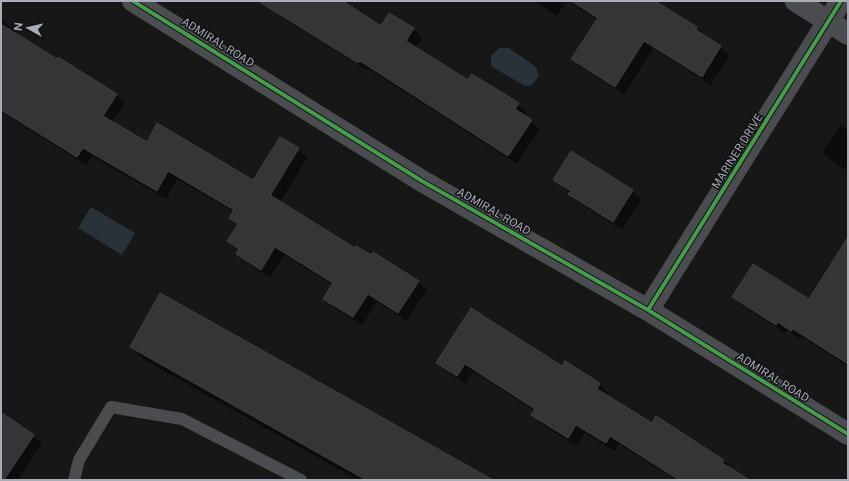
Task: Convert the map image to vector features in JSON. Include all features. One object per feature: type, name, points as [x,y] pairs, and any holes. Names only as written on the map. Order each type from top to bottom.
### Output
[{"type":"street","name":"ADMIRAL ROAD","points":[[133,1],[422,180],[648,310],[848,434]]},
{"type":"street","points":[[796,1],[848,34]]},
{"type":"street","name":"MARINER DRIVE","points":[[648,310],[841,1]]},
{"type":"lane","points":[[74,480],[79,460],[111,407],[182,420],[301,480]]},
{"type":"shaded area","points":[[499,48],[509,48],[536,67],[539,76],[532,85],[525,86],[491,66],[491,56]]},
{"type":"shaded area","points":[[91,207],[135,233],[122,255],[78,228]]},
{"type":"building","points":[[258,1],[343,1],[381,26],[389,13],[414,28],[406,41],[468,80],[472,74],[519,103],[515,109],[532,120],[508,156],[360,61],[358,63]]},
{"type":"building","points":[[571,1],[655,1],[697,27],[696,30],[721,46],[702,77],[644,41],[615,87],[571,59],[598,18]]},
{"type":"building","points":[[1,24],[117,94],[103,116],[147,142],[157,123],[253,180],[280,137],[299,148],[270,195],[355,248],[356,246],[371,255],[373,252],[419,281],[398,313],[368,294],[353,317],[323,299],[333,283],[275,247],[261,270],[236,254],[239,249],[227,241],[238,224],[229,218],[234,210],[168,171],[157,191],[83,148],[77,157],[1,110]]},
{"type":"building","points":[[571,151],[633,190],[613,222],[568,194],[571,191],[553,180]]},
{"type":"building","points":[[848,237],[848,364],[793,329],[791,331],[778,322],[776,325],[732,297],[753,264],[809,299]]},
{"type":"building","points":[[160,293],[493,480],[366,480],[130,347]]},
{"type":"building","points":[[471,308],[562,366],[565,361],[600,383],[597,389],[652,423],[656,416],[724,460],[722,463],[750,480],[679,480],[610,436],[606,443],[576,425],[568,438],[531,415],[535,409],[465,364],[457,376],[436,363]]},
{"type":"building","points":[[1,412],[34,435],[4,480],[1,480]]},
{"type":"cycle path","points":[[133,1],[422,181],[648,310],[848,434]]},
{"type":"cycle path","points":[[648,310],[841,1]]}]
